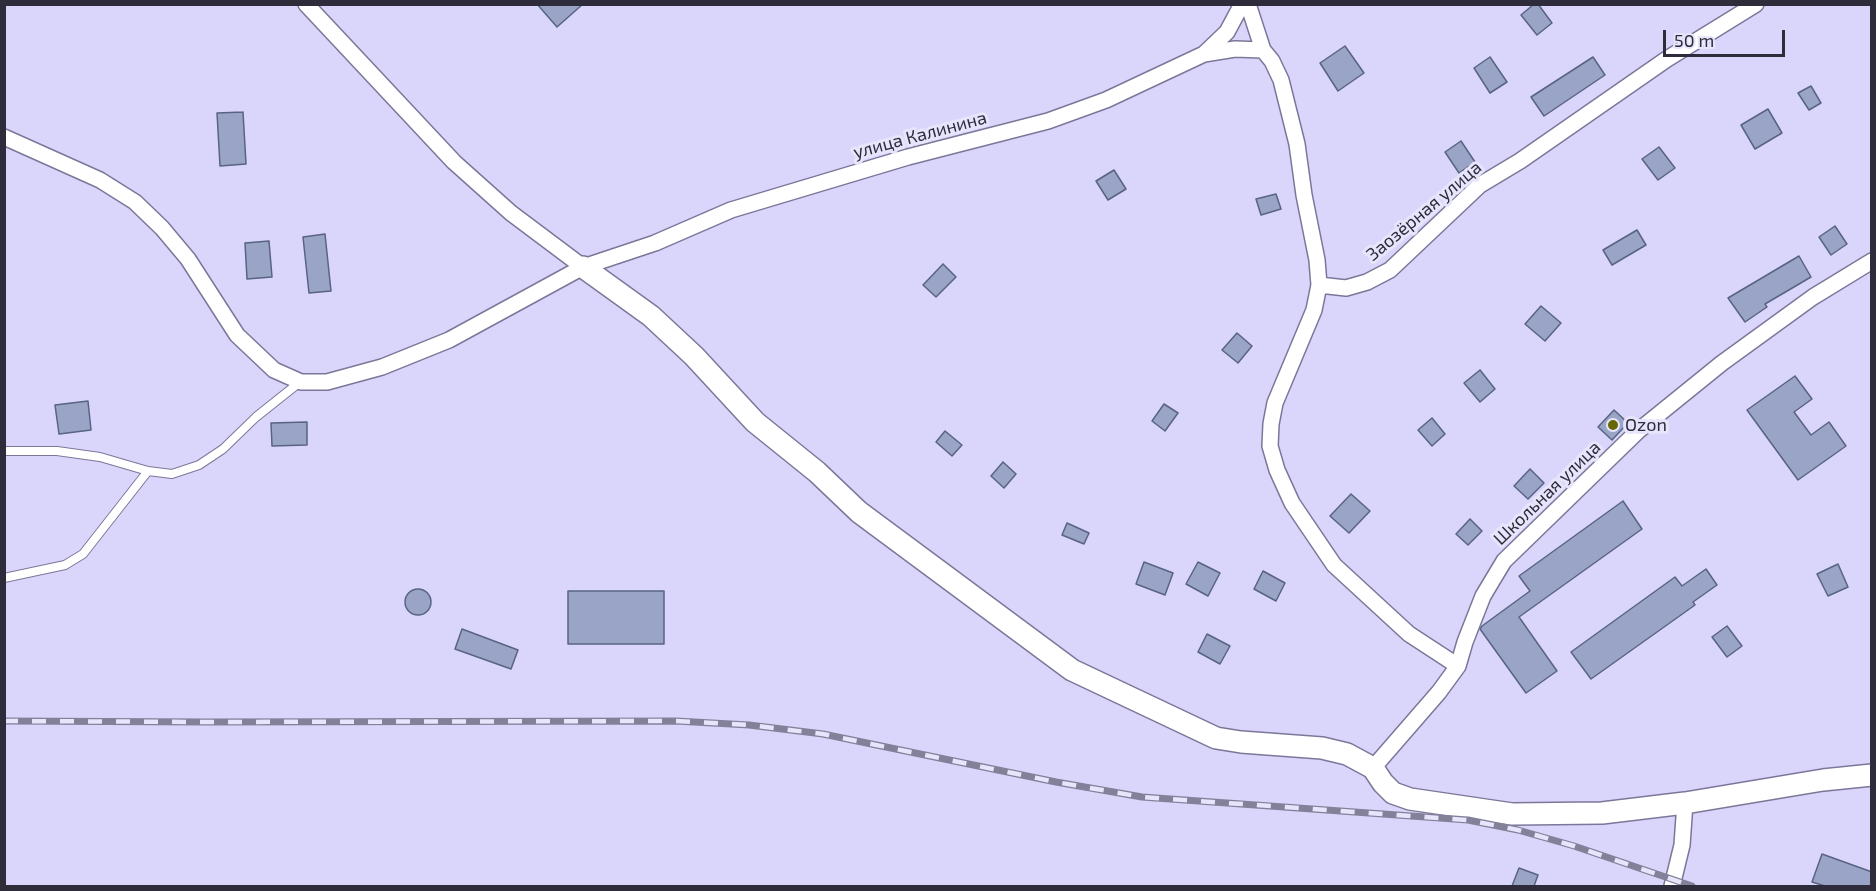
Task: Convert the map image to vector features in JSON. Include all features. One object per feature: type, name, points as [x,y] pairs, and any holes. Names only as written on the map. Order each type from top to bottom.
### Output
[{"type":"street","points":[[306,4],[454,162],[511,213],[651,316],[694,356],[754,422],[817,472],[859,512],[1072,670],[1216,738],[1322,748],[1347,754],[1373,768],[1393,793],[1410,799],[1512,814],[1602,813],[1685,803],[1823,780],[1872,775]]},
{"type":"street","name":"улица Калинина","points":[[301,381],[327,382],[382,367],[449,340],[583,267],[655,243],[731,210],[908,157],[1048,121],[1106,100],[1204,54],[1227,32],[1242,4]]},
{"type":"street","points":[[1248,4],[1263,50],[1272,61],[1281,80],[1297,144],[1317,260],[1319,285],[1314,309],[1275,403],[1270,446],[1277,470],[1292,503],[1334,565],[1409,634],[1458,666]]},
{"type":"street","name":"Заозёрная улица","points":[[1319,285],[1346,288],[1367,282],[1390,270],[1480,185],[1520,161],[1667,59],[1756,4]]},
{"type":"street","points":[[1204,54],[1234,49],[1263,50]]},
{"type":"street","points":[[4,136],[100,180],[135,202],[162,228],[188,259],[237,335],[274,370],[301,381]]},
{"type":"street","name":"Школьная улица","points":[[1373,768],[1439,692],[1458,666],[1483,596],[1504,561],[1638,431],[1722,363],[1813,297],[1872,261]]},
{"type":"street","points":[[1672,886],[1682,845],[1685,803]]},
{"type":"lane","points":[[4,451],[68,453],[100,457],[148,471],[172,474],[199,465],[223,449],[256,417],[301,381]]},
{"type":"lane","points":[[4,578],[65,565],[83,554],[148,471]]},
{"type":"building","points":[[537,4],[583,4],[557,27]]},
{"type":"building","points":[[1534,4],[1538,4],[1552,23],[1537,35],[1521,15]]},
{"type":"building","points":[[1345,46],[1364,73],[1338,91],[1320,63]]},
{"type":"building","points":[[1490,57],[1507,82],[1490,93],[1474,68]]},
{"type":"building","points":[[1593,57],[1605,75],[1544,116],[1531,97]]},
{"type":"building","points":[[1811,86],[1821,103],[1809,110],[1798,93]]},
{"type":"building","points":[[1768,109],[1782,133],[1755,149],[1741,125]]},
{"type":"building","points":[[243,112],[246,164],[220,166],[217,113]]},
{"type":"building","points":[[1461,141],[1475,162],[1459,173],[1445,152]]},
{"type":"building","points":[[1659,147],[1675,168],[1658,180],[1642,159]]},
{"type":"building","points":[[1114,170],[1126,189],[1108,200],[1096,181]]},
{"type":"building","points":[[1276,194],[1281,209],[1261,215],[1256,199]]},
{"type":"building","points":[[1835,226],[1847,244],[1831,255],[1819,237]]},
{"type":"building","points":[[1637,230],[1646,245],[1612,265],[1603,250]]},
{"type":"building","points":[[325,234],[331,291],[309,293],[303,237]]},
{"type":"building","points":[[269,241],[272,277],[247,279],[245,243]]},
{"type":"building","points":[[1799,256],[1811,277],[1765,304],[1767,307],[1745,322],[1728,298]]},
{"type":"building","points":[[943,264],[956,277],[936,297],[923,285]]},
{"type":"building","points":[[1541,306],[1561,323],[1545,341],[1525,324]]},
{"type":"building","points":[[1237,333],[1252,346],[1238,363],[1222,350]]},
{"type":"building","points":[[1480,370],[1495,389],[1480,402],[1464,383]]},
{"type":"building","points":[[1795,376],[1812,399],[1794,412],[1811,435],[1829,422],[1846,446],[1798,480],[1747,410]]},
{"type":"building","points":[[88,401],[91,430],[59,434],[55,405]]},
{"type":"building","points":[[1164,404],[1178,413],[1165,431],[1152,421]]},
{"type":"building","points":[[1614,410],[1628,423],[1612,440],[1598,427]]},
{"type":"building","points":[[1432,418],[1445,434],[1432,446],[1418,430]]},
{"type":"building","points":[[307,422],[307,445],[272,446],[271,423]]},
{"type":"building","points":[[945,431],[962,445],[952,456],[936,442]]},
{"type":"building","points":[[1003,462],[1016,474],[1004,488],[991,476]]},
{"type":"building","points":[[1530,469],[1544,483],[1528,499],[1514,486]]},
{"type":"building","points":[[1351,494],[1370,511],[1349,533],[1330,516]]},
{"type":"building","points":[[1623,501],[1642,529],[1519,617],[1557,671],[1526,693],[1480,629],[1530,591],[1519,576]]},
{"type":"building","points":[[1470,519],[1482,531],[1468,545],[1456,534]]},
{"type":"building","points":[[1067,523],[1089,533],[1084,544],[1062,535]]},
{"type":"building","points":[[1144,562],[1173,573],[1165,595],[1136,584]]},
{"type":"building","points":[[1198,562],[1220,573],[1208,596],[1186,584]]},
{"type":"building","points":[[1838,564],[1848,587],[1828,596],[1817,574]]},
{"type":"building","points":[[1706,569],[1717,585],[1693,602],[1695,605],[1591,679],[1571,652],[1675,577],[1682,586]]},
{"type":"building","points":[[1263,571],[1285,583],[1276,601],[1254,589]]},
{"type":"building","points":[[418,589],[427,593],[431,602],[427,611],[418,615],[409,611],[405,602],[409,593]]},
{"type":"building","points":[[568,591],[664,591],[664,644],[568,644]]},
{"type":"building","points":[[1727,626],[1742,646],[1727,657],[1712,637]]},
{"type":"building","points":[[462,629],[518,650],[511,669],[455,649]]},
{"type":"building","points":[[1207,634],[1230,646],[1220,664],[1198,652]]},
{"type":"building","points":[[1822,854],[1872,872],[1872,886],[1825,886],[1812,882]]},
{"type":"building","points":[[1519,868],[1538,875],[1534,886],[1512,886]]},
{"type":"railway","points":[[4,721],[676,721],[749,725],[823,734],[1056,782],[1142,797],[1468,820],[1518,830],[1574,846],[1692,886]]},
{"type":"place","name":"Ozon","points":[[1613,425]]}]
